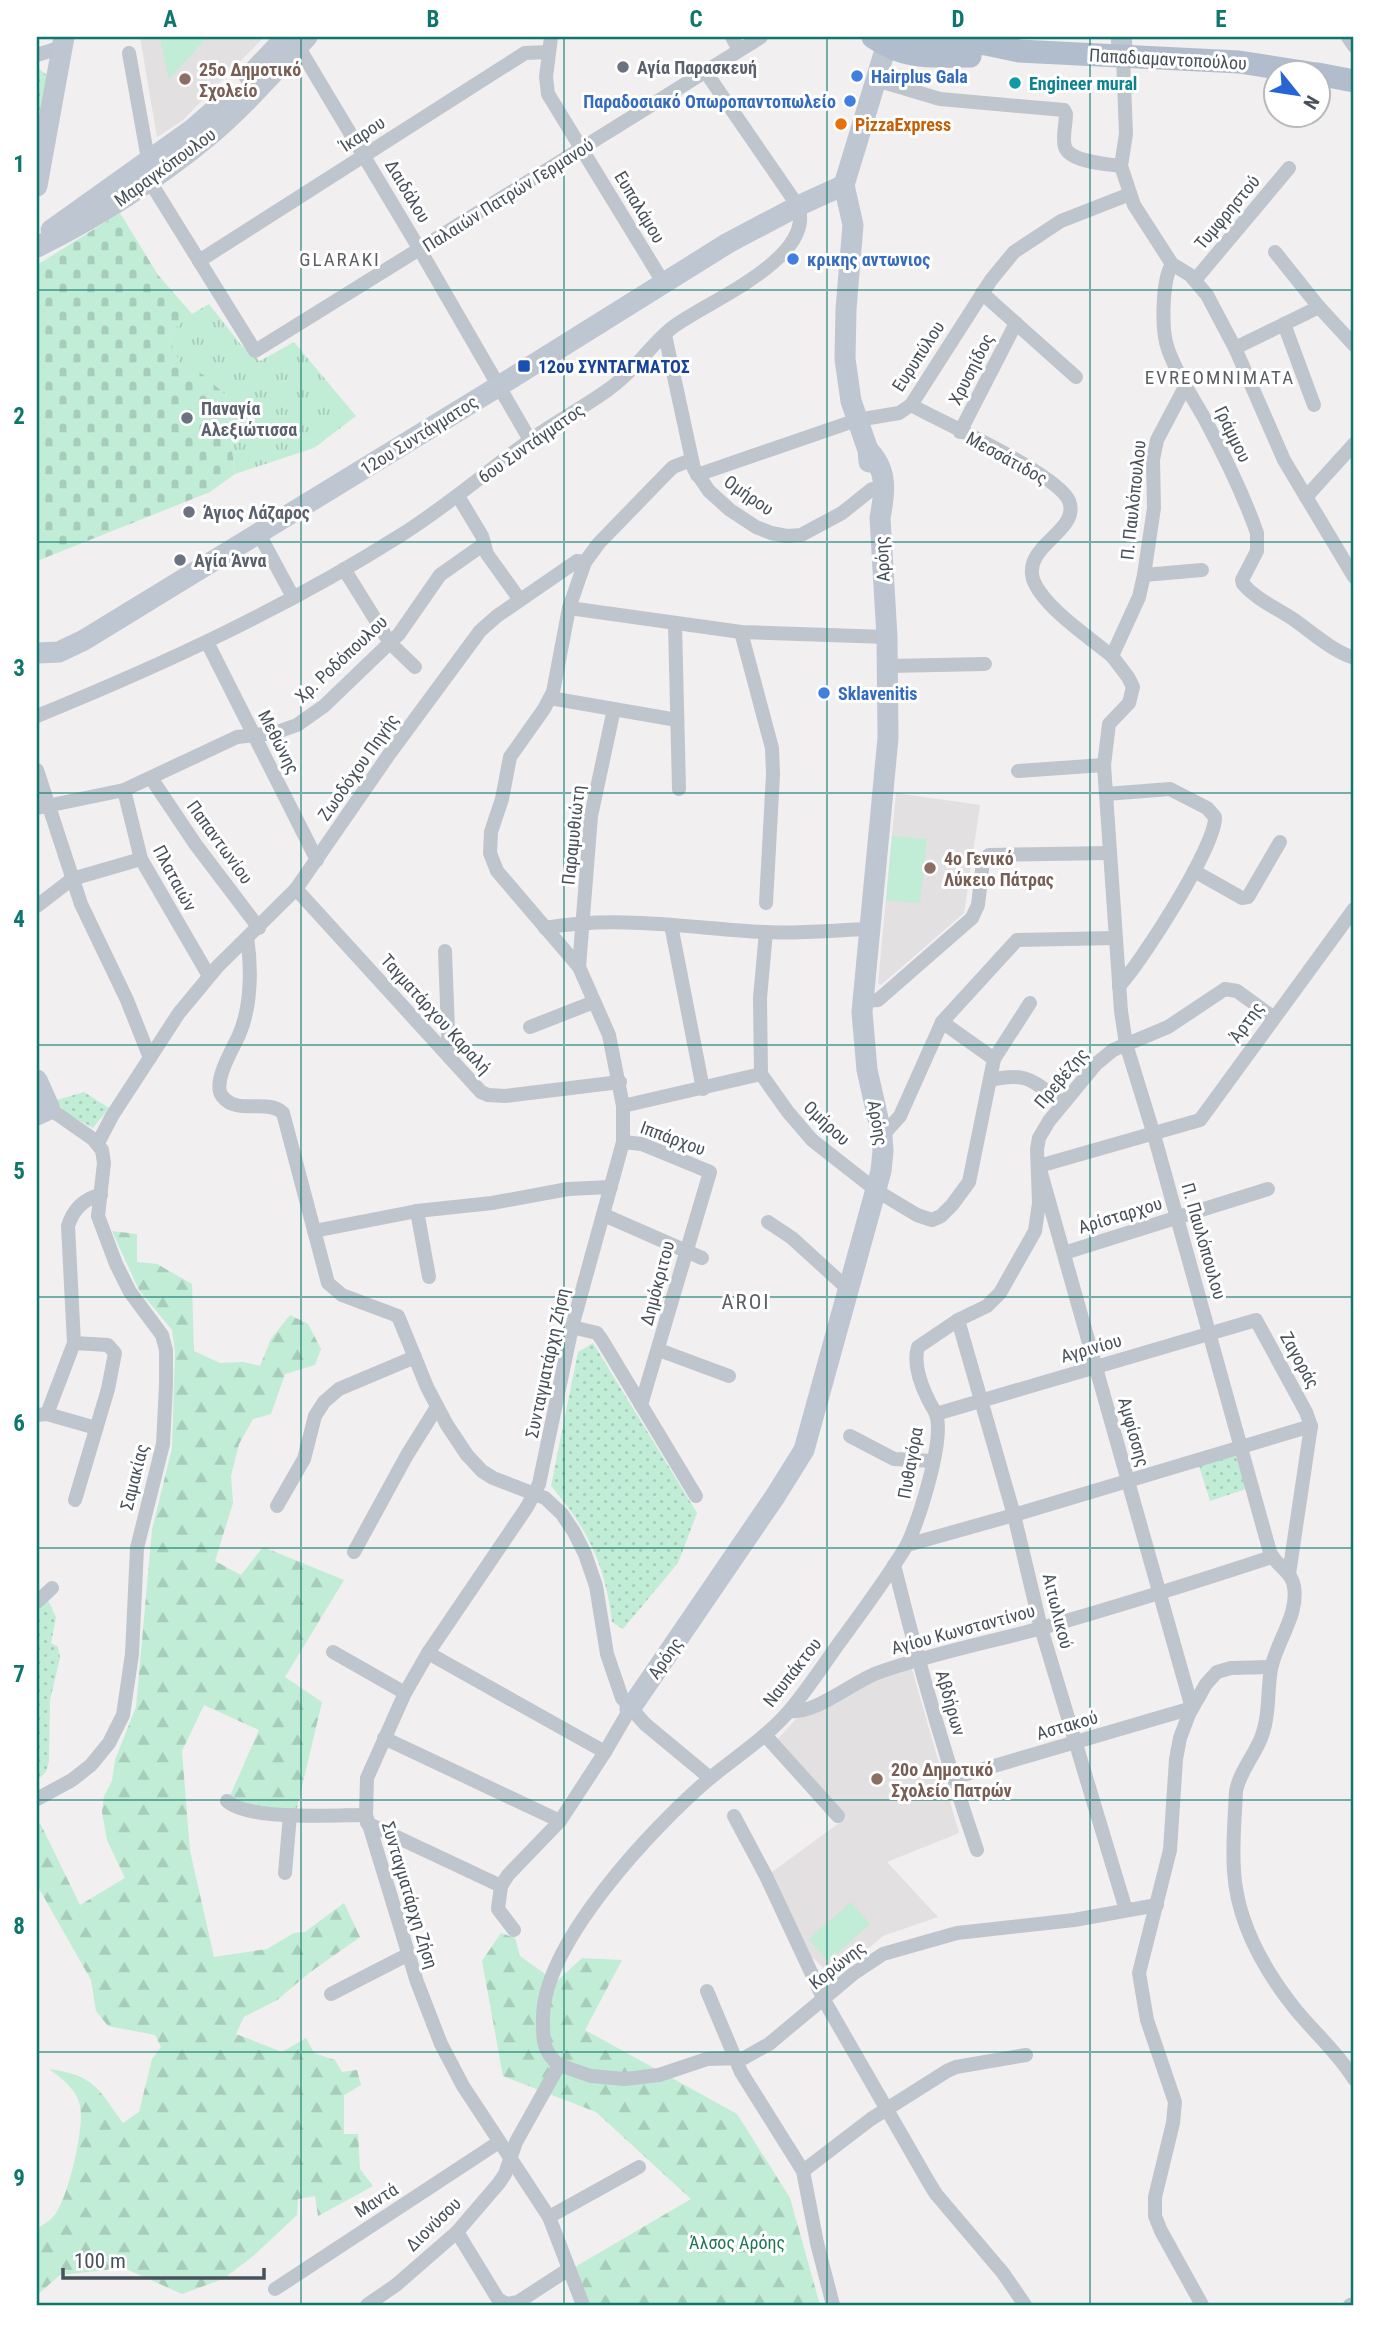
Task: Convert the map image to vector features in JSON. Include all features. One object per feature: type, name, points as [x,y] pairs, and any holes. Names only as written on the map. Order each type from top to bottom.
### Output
[{"type":"main road","name":"Παπαδιαμαντοπούλου","points":[[912,37],[986,44],[1019,51]]},
{"type":"main road","name":"Παπαδιαμαντοπούλου","points":[[883,40],[902,53],[922,56],[982,57],[1056,45],[1122,47],[1262,65]]},
{"type":"main road","name":"Παπαδιαμαντοπούλου","points":[[1332,77],[1354,81]]},
{"type":"street","name":"Ευπαλάμου","points":[[551,37],[546,77],[548,94],[663,282]]},
{"type":"street","points":[[732,37],[739,50]]},
{"type":"street","name":"Παλαιών Πατρών Γερμανού","points":[[199,261],[254,351],[761,37]]},
{"type":"street","points":[[1348,37],[1354,46]]},
{"type":"street","name":"Δαιδάλου","points":[[296,39],[530,440]]},
{"type":"street","name":"Μαραγκόπουλου","points":[[37,245],[89,221],[148,170],[210,135],[296,39]]},
{"type":"street","points":[[857,420],[851,401],[845,359],[853,225],[845,185],[876,80],[883,40]]},
{"type":"street","points":[[37,55],[63,42]]},
{"type":"street","points":[[37,186],[63,42]]},
{"type":"street","points":[[1122,47],[1126,134],[1121,166],[1129,194],[1172,264],[1195,280],[1207,295],[1235,348],[1277,444],[1354,577]]},
{"type":"street","name":"Ίκαρου","points":[[199,261],[525,52],[550,52]]},
{"type":"street","points":[[129,53],[148,170],[199,261]]},
{"type":"street","points":[[705,71],[798,206],[845,185]]},
{"type":"street","points":[[876,80],[940,99],[1064,110],[1064,146],[1068,152],[1091,162],[1121,166]]},
{"type":"street","name":"Τυμφρηστού","points":[[1195,280],[1289,168]]},
{"type":"street","name":"Ευρυπύλου","points":[[697,475],[857,420],[899,413],[911,405],[1006,259],[1034,237],[1072,216],[1129,194]]},
{"type":"street","name":"12ου Συντάγματος","points":[[37,653],[59,652],[84,640],[499,386],[663,282],[747,232],[798,206]]},
{"type":"street","name":"6ου Συντάγματος","points":[[37,716],[171,660],[345,569],[402,534],[458,496],[530,440],[610,389],[682,321],[781,257],[800,224],[798,206]]},
{"type":"street","points":[[1275,252],[1354,345]]},
{"type":"street","name":"Γράμμου","points":[[1172,264],[1168,271],[1166,288],[1166,344],[1209,426],[1257,533],[1257,551],[1242,580],[1263,603],[1289,617],[1341,653],[1354,658]]},
{"type":"street","points":[[982,293],[1076,377]]},
{"type":"street","points":[[1235,348],[1319,307]]},
{"type":"street","name":"Χρυσηίδος","points":[[960,432],[1016,323]]},
{"type":"street","points":[[1284,324],[1314,405]]},
{"type":"street","name":"Ομήρου","points":[[665,335],[691,460],[697,475],[716,498],[741,517],[762,530],[787,536],[801,535],[852,506],[872,489]]},
{"type":"street","name":"Π. Παυλόπουλου","points":[[1186,385],[1161,431],[1155,450],[1154,508],[1144,575],[1139,597],[1112,656],[1133,687],[1129,704],[1109,724],[1104,765],[1119,986],[1126,1044],[1272,1557],[1289,1574]]},
{"type":"street","name":"Μεσσάτιδος","points":[[911,405],[1030,467],[1058,488],[1068,500],[1070,509],[1067,521],[1037,556],[1032,571],[1033,578],[1050,604],[1112,656]]},
{"type":"street","name":"Αρόης","points":[[630,1709],[804,1450],[877,1191],[883,1157],[882,1136],[864,1053],[862,1001],[886,763],[887,637],[880,518],[872,489],[868,450],[857,420]]},
{"type":"street","points":[[1306,497],[1354,444]]},
{"type":"street","name":"Αρόης","points":[[868,450],[879,461],[884,494],[880,518]]},
{"type":"street","name":"Ζωοδόχου Πηγής","points":[[98,1143],[171,1024],[209,976],[296,890],[390,753],[480,631],[490,620],[578,561],[585,562],[599,543],[673,467],[691,460]]},
{"type":"street","points":[[458,496],[475,522],[487,554],[520,600]]},
{"type":"street","points":[[259,534],[293,597]]},
{"type":"street","name":"Χρ. Ροδόπουλου","points":[[42,807],[124,790],[237,737],[280,732],[306,719],[346,686],[390,643],[405,626],[435,580],[484,544]]},
{"type":"street","name":"Συνταγματάρχη Ζήση","points":[[583,2305],[549,2217],[499,2142],[445,2052],[425,2003],[367,1819],[367,1778],[405,1693],[428,1653],[535,1493],[545,1463],[572,1327],[623,1142],[624,1106],[609,1035],[579,967],[497,871],[491,858],[493,823],[502,799],[510,757],[550,698],[569,608],[585,562]]},
{"type":"street","points":[[345,569],[390,643],[415,667]]},
{"type":"street","points":[[1144,575],[1202,570]]},
{"type":"street","points":[[569,608],[741,632],[887,637]]},
{"type":"street","points":[[675,624],[679,789]]},
{"type":"street","points":[[741,632],[772,748],[766,903]]},
{"type":"street","name":"Μεθώνης","points":[[206,642],[317,860]]},
{"type":"street","points":[[888,666],[985,664]]},
{"type":"street","points":[[550,698],[677,720]]},
{"type":"street","name":"Παραμυθιώτη","points":[[579,967],[591,816],[614,709]]},
{"type":"street","points":[[1018,771],[1104,765]]},
{"type":"street","points":[[37,770],[42,807],[86,915],[127,1000],[149,1058]]},
{"type":"street","name":"Παπαντωνίου","points":[[151,778],[195,845],[259,928]]},
{"type":"street","points":[[1106,794],[1170,789],[1211,811],[1215,817],[1214,829],[1194,871],[1142,959],[1119,986]]},
{"type":"street","name":"Πλαταιών","points":[[124,790],[141,859],[209,976]]},
{"type":"street","points":[[1194,871],[1242,898],[1248,897],[1280,842]]},
{"type":"street","points":[[862,1001],[878,1000],[972,918],[978,905],[983,861],[989,855],[1110,853]]},
{"type":"street","points":[[37,906],[72,879],[141,859]]},
{"type":"street","name":"Ταγματάρχου Καραλή","points":[[296,890],[478,1089],[492,1096],[505,1096],[620,1082]]},
{"type":"street","name":"Άρτης","points":[[1039,1166],[1200,1120],[1354,909]]},
{"type":"street","points":[[545,928],[613,921],[766,932],[870,929]]},
{"type":"street","points":[[671,925],[703,1089]]},
{"type":"street","points":[[624,1106],[761,1074],[760,998],[766,932]]},
{"type":"street","points":[[247,938],[249,958],[244,1019],[222,1075],[219,1089],[223,1097],[234,1104],[274,1107],[285,1116],[324,1273],[331,1287],[342,1295],[397,1315],[437,1407],[463,1450],[482,1471],[512,1487],[545,1498],[562,1514],[585,1554],[601,1608],[609,1662],[619,1692],[630,1709],[710,1778]]},
{"type":"street","points":[[882,1136],[900,1116],[942,1022],[1017,940],[1115,939]]},
{"type":"street","points":[[445,951],[449,1057]]},
{"type":"street","name":"Πρεβέζης","points":[[918,1347],[958,1320],[994,1301],[1031,1241],[1039,1203],[1039,1138],[1049,1121],[1096,1064],[1113,1050],[1168,1027],[1225,989],[1237,991],[1273,1017]]},
{"type":"street","points":[[530,1027],[594,1002]]},
{"type":"street","points":[[1030,1003],[995,1059],[991,1080],[1015,1076],[1030,1079],[1063,1103]]},
{"type":"street","points":[[942,1022],[995,1059]]},
{"type":"street","name":"Ομήρου","points":[[761,1074],[805,1133],[877,1191],[926,1219],[937,1219],[952,1205],[969,1182],[991,1080]]},
{"type":"street","points":[[37,1080],[43,1112],[98,1143]]},
{"type":"street","name":"Ιππάρχου","points":[[623,1142],[642,1144],[710,1172]]},
{"type":"street","name":"Σαμακίας","points":[[37,1799],[72,1780],[91,1765],[115,1734],[123,1716],[132,1654],[137,1548],[164,1431],[165,1344],[158,1328],[132,1297],[116,1265],[98,1216],[104,1158],[98,1143]]},
{"type":"street","name":"Αμφίσσης","points":[[1039,1166],[1192,1708]]},
{"type":"street","name":"Δημόκριτου","points":[[641,1405],[659,1350],[684,1252],[710,1172]]},
{"type":"street","points":[[314,1231],[417,1211],[492,1203],[568,1189],[611,1187]]},
{"type":"street","name":"Αρίσταρχου","points":[[1064,1253],[1268,1189]]},
{"type":"street","points":[[96,1428],[42,1415],[74,1343],[68,1226],[72,1216],[83,1203],[91,1197],[101,1195]]},
{"type":"street","points":[[417,1211],[429,1277]]},
{"type":"street","points":[[604,1215],[702,1258]]},
{"type":"street","points":[[768,1222],[792,1238],[848,1289]]},
{"type":"street","name":"Αιτωλικού","points":[[958,1320],[1014,1515],[1041,1628],[1126,1910]]},
{"type":"street","name":"Αγρινίου","points":[[936,1414],[1256,1320]]},
{"type":"street","name":"Ζαγοράς","points":[[1256,1320],[1310,1422]]},
{"type":"street","points":[[572,1327],[597,1333],[696,1496]]},
{"type":"street","points":[[74,1343],[108,1345],[115,1353],[108,1389],[75,1500]]},
{"type":"street","name":"Πυθαγόρα","points":[[907,1545],[922,1508],[933,1461],[936,1414],[919,1377],[918,1347]]},
{"type":"street","points":[[659,1350],[729,1376]]},
{"type":"street","points":[[277,1506],[304,1459],[317,1412],[324,1402],[339,1389],[415,1357]]},
{"type":"street","points":[[354,1552],[437,1407]]},
{"type":"street","points":[[907,1545],[1014,1515],[1310,1422],[1289,1574],[1294,1586],[1294,1606],[1271,1667],[1265,1728],[1239,1779],[1236,1791],[1233,1864],[1237,1895],[1253,1944],[1298,2013],[1337,2055],[1354,2079]]},
{"type":"street","points":[[850,1436],[894,1459],[933,1461]]},
{"type":"street","name":"Ναυπάκτου","points":[[559,2065],[548,2054],[544,2045],[543,1999],[572,1934],[646,1841],[710,1778],[765,1735],[789,1711],[907,1545]]},
{"type":"street","name":"Αγίου Κωνσταντίνου","points":[[789,1711],[809,1709],[862,1679],[918,1659],[1041,1628],[1272,1557]]},
{"type":"street","name":"Αβδήρων","points":[[894,1565],[918,1659],[977,1850]]},
{"type":"street","points":[[37,1602],[52,1588]]},
{"type":"street","points":[[333,1652],[405,1693]]},
{"type":"street","points":[[428,1653],[605,1752]]},
{"type":"street","points":[[1202,2305],[1155,2216],[1156,2197],[1175,2107],[1150,2033],[1139,1979],[1170,1850],[1176,1759],[1180,1738],[1192,1708],[1206,1684],[1217,1672],[1231,1668],[1271,1667]]},
{"type":"street","name":"Αστακού","points":[[953,1778],[1192,1708]]},
{"type":"street","points":[[514,1930],[498,1909],[501,1886],[508,1875],[559,1821],[630,1709]]},
{"type":"street","points":[[765,1735],[838,1816]]},
{"type":"street","points":[[384,1738],[559,1821]]},
{"type":"street","points":[[227,1801],[238,1809],[367,1819],[501,1886]]},
{"type":"street","points":[[285,1873],[290,1815]]},
{"type":"street","points":[[734,1816],[766,1876],[824,2000],[936,2194],[1003,2273],[1025,2305]]},
{"type":"street","name":"Κορώνης","points":[[559,2065],[591,2076],[625,2079],[659,2075],[700,2060],[744,2058],[760,2051],[872,1960],[920,1942],[957,1933],[1040,1924],[1157,1905]]},
{"type":"street","points":[[331,1994],[409,1954]]},
{"type":"street","points":[[707,1991],[734,2058],[803,2171],[832,2305]]},
{"type":"street","points":[[803,2171],[887,2108],[956,2067],[1026,2055]]},
{"type":"street","points":[[509,2157],[559,2065]]},
{"type":"street","name":"Μαντά","points":[[275,2289],[499,2142]]},
{"type":"street","name":"Διονύσου","points":[[367,2305],[396,2285],[457,2232],[499,2183],[506,2171],[509,2157]]},
{"type":"street","points":[[549,2217],[639,2167]]},
{"type":"street","points":[[457,2232],[498,2299],[507,2304],[519,2302],[569,2269]]},
{"type":"shaded area","name":"25ο Δημοτικό Σχολείο","points":[[140,37],[264,37],[182,121],[157,137]]},
{"type":"shaded area","name":"4ο Γενικό Λύκειο Πάτρας","points":[[896,793],[980,805],[964,913],[881,985],[878,983]]},
{"type":"shaded area","points":[[911,1666],[959,1833],[887,1862],[938,1917],[883,1936],[833,1978],[808,1953],[772,1872],[846,1818],[776,1741],[796,1719],[819,1710],[862,1685]]},
{"type":"green space","points":[[160,37],[207,37],[169,79]]},
{"type":"green space","points":[[37,67],[48,76],[37,136]]},
{"type":"green space","points":[[120,213],[158,275],[192,314],[167,334],[183,371],[193,367],[225,394],[235,474],[210,492],[37,561],[37,265]]},
{"type":"green space","points":[[209,304],[241,345],[260,361],[294,342],[356,416],[314,448],[235,474],[225,394],[183,371],[167,334]]},
{"type":"green space","points":[[892,836],[927,839],[920,903],[886,900]]},
{"type":"green space","points":[[84,1092],[109,1108],[93,1128],[64,1112],[57,1100]]},
{"type":"green space","points":[[112,1231],[137,1234],[137,1262],[157,1264],[192,1284],[194,1351],[220,1363],[243,1362],[260,1366],[271,1339],[290,1315],[308,1324],[321,1349],[315,1365],[285,1374],[271,1414],[253,1419],[239,1444],[231,1476],[233,1503],[215,1561],[241,1575],[263,1547],[344,1580],[285,1677],[322,1702],[296,1812],[250,1807],[230,1796],[259,1730],[204,1705],[182,1751],[190,1851],[214,1957],[267,1949],[294,1933],[305,1932],[344,1903],[360,1937],[309,1973],[277,2000],[244,2017],[236,2034],[282,2052],[306,2038],[314,2053],[335,2060],[342,2072],[357,2070],[361,2085],[344,2095],[344,2134],[358,2134],[360,2169],[373,2186],[318,2216],[315,2196],[298,2199],[297,2215],[252,2257],[223,2279],[182,2294],[124,2268],[60,2275],[37,2295],[37,2229],[54,2216],[65,2195],[78,2146],[81,2116],[76,2094],[49,2069],[76,2075],[93,2085],[123,2123],[139,2112],[152,2059],[161,2047],[155,2035],[108,2026],[96,2011],[91,1980],[37,1885],[37,1826],[40,1823],[80,1905],[125,1878],[107,1840],[102,1812],[104,1796],[112,1781],[115,1760],[136,1707],[152,1530],[172,1448],[175,1352],[172,1330],[139,1290]]},
{"type":"green space","points":[[593,1343],[697,1513],[678,1563],[623,1629],[612,1622],[600,1566],[585,1533],[551,1486],[578,1352]]},
{"type":"green space","points":[[1235,1454],[1246,1489],[1210,1501],[1199,1466]]},
{"type":"green space","points":[[47,1598],[56,1617],[51,1643],[58,1647],[60,1658],[50,1700],[49,1761],[46,1772],[37,1780],[37,1608]]},
{"type":"green space","points":[[851,1902],[870,1924],[828,1961],[809,1939]]},
{"type":"green space","name":"Άλσος Αρόης","points":[[501,1933],[515,1938],[520,1956],[556,1982],[582,1958],[622,1960],[585,2030],[737,2114],[790,2198],[820,2305],[590,2305],[575,2267],[691,2199],[596,2112],[503,2076],[482,1961]]},
{"type":"place","name":"Αγία Παρασκευή","points":[[623,67]]},
{"type":"place","name":"Hairplus Gala","points":[[857,76]]},
{"type":"place","name":"25ο Δημοτικό Σχολείο","points":[[185,79]]},
{"type":"place","name":"Engineer mural","points":[[1015,83]]},
{"type":"place","name":"Παραδοσιακό Οπωροπαντοπωλείο","points":[[850,101]]},
{"type":"place","name":"PizzaExpress","points":[[841,124]]},
{"type":"place","name":"κρικης αντωνιος","points":[[793,259]]},
{"type":"place","name":"12ου ΣΥΝΤΑΓΜΑΤΟΣ","points":[[524,366]]},
{"type":"place","name":"Παναγία Αλεξιώτισσα","points":[[187,418]]},
{"type":"place","name":"Άγιος Λάζαρος","points":[[189,512]]},
{"type":"place","name":"Αγία Άννα","points":[[180,560]]},
{"type":"place","name":"Sklavenitis","points":[[824,693]]},
{"type":"place","name":"4ο Γενικό Λύκειο Πάτρας","points":[[930,868]]},
{"type":"place","name":"20ο Δημοτικό Σχολείο Πατρών","points":[[877,1779]]},
{"type":"district","name":"GLARAKI","points":[[340,259]]},
{"type":"district","name":"EVREOMNIMATA","points":[[1220,377]]},
{"type":"district","name":"AROI","points":[[746,1302]]}]
